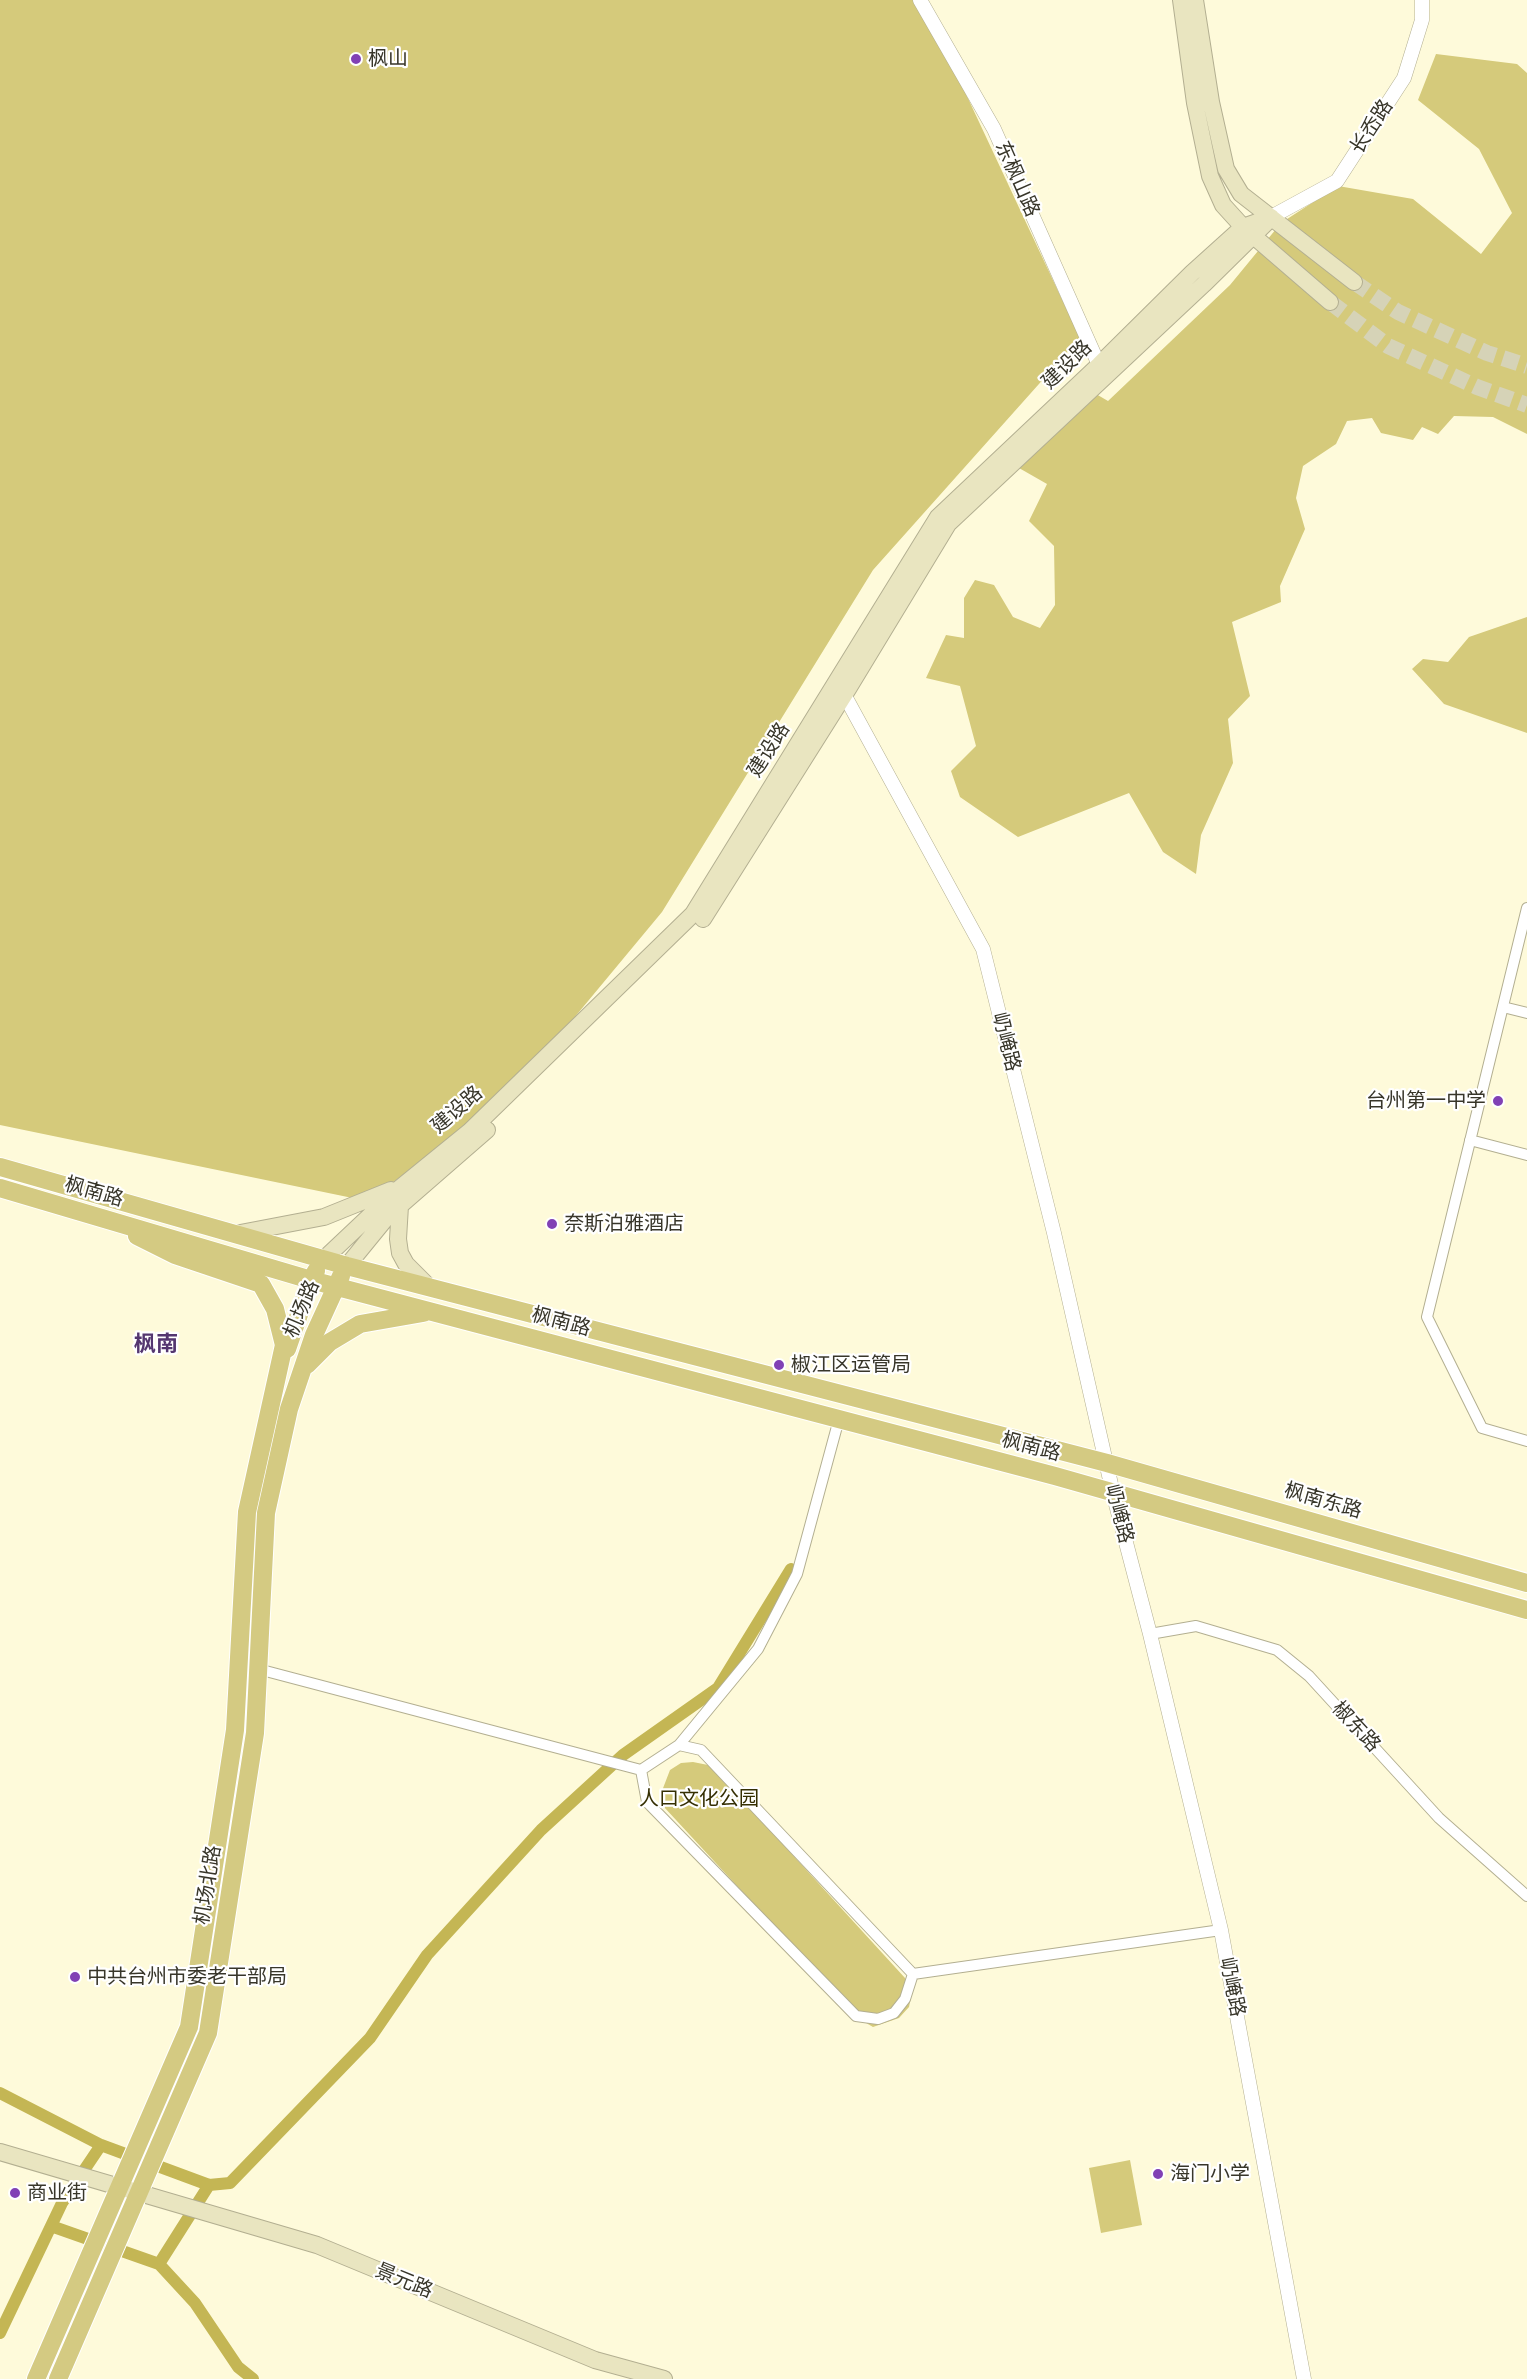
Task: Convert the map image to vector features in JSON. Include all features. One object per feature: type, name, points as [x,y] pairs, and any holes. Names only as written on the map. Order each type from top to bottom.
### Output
[{"type":"main road","points":[[1181,0],[1195,103],[1210,176],[1223,206],[1330,302]]},
{"type":"main road","points":[[1195,0],[1211,102],[1226,169],[1241,194],[1354,282]]},
{"type":"main road","name":"建设路","points":[[347,1266],[400,1206],[474,1142],[701,922],[841,688],[938,517],[1100,365],[1192,273],[1271,217]]},
{"type":"main road","name":"建设路","points":[[311,1280],[324,1259],[403,1185],[470,1131],[693,914],[948,524],[1249,231]]},
{"type":"main road","name":"枫南路","points":[[0,1167],[347,1266],[1107,1463]]},
{"type":"main road","points":[[234,1234],[324,1217],[403,1185]]},
{"type":"main road","name":"枫南路","points":[[0,1188],[311,1280],[1113,1492],[1527,1610]]},
{"type":"main road","points":[[400,1206],[398,1239],[400,1253],[406,1264],[429,1287]]},
{"type":"main road","points":[[118,1222],[145,1242],[175,1256],[261,1284],[275,1309],[282,1331],[284,1345],[278,1373]]},
{"type":"main road","name":"机场路","points":[[302,1371],[335,1286],[347,1266]]},
{"type":"main road","name":"机场路","points":[[278,1373],[311,1280]]},
{"type":"main road","points":[[302,1371],[330,1342],[360,1324],[385,1318],[434,1312]]},
{"type":"main road","name":"机场北路","points":[[58,2379],[141,2193],[208,2033],[255,1733],[266,1513],[289,1409],[302,1371]]},
{"type":"main road","name":"机场北路","points":[[36,2379],[113,2185],[189,2027],[235,1730],[247,1512],[278,1373]]},
{"type":"main road","name":"枫南东路","points":[[1107,1463],[1527,1583]]},
{"type":"main road","name":"景元路","points":[[0,2152],[317,2245],[595,2360],[664,2379]]},
{"type":"street","name":"东枫山路","points":[[920,0],[994,129],[1100,365]]},
{"type":"street","name":"长岙路","points":[[1271,217],[1337,181],[1404,78],[1422,20],[1422,0]]},
{"type":"street","name":"屷崦路","points":[[841,688],[983,949],[1054,1233],[1113,1492],[1150,1634],[1221,1930],[1304,2379]]},
{"type":"street","points":[[1527,908],[1427,1317],[1482,1428],[1527,1441]]},
{"type":"street","points":[[1503,1007],[1527,1014]]},
{"type":"street","points":[[1470,1140],[1527,1155]]},
{"type":"street","points":[[258,1669],[641,1770],[679,1745],[758,1649],[797,1574],[839,1419]]},
{"type":"street","name":"椒东路","points":[[1150,1634],[1196,1626],[1277,1650],[1309,1676],[1439,1818],[1527,1896]]},
{"type":"street","points":[[679,1745],[701,1750],[913,1974]]},
{"type":"street","points":[[641,1770],[647,1802],[856,2016],[878,2019],[894,2013],[905,2000],[913,1974]]},
{"type":"street","points":[[913,1974],[1221,1930]]},
{"type":"green space","points":[[0,0],[922,0],[1080,338],[873,570],[662,912],[505,1101],[367,1201],[0,1125]]},
{"type":"green space","points":[[1436,54],[1517,64],[1527,73],[1527,434],[1493,417],[1454,416],[1438,434],[1422,427],[1413,440],[1381,433],[1372,418],[1347,421],[1336,444],[1303,466],[1296,498],[1305,529],[1280,586],[1281,602],[1232,622],[1250,696],[1228,719],[1233,763],[1201,835],[1196,874],[1163,852],[1129,793],[1018,837],[960,797],[951,771],[976,746],[960,686],[926,678],[946,635],[964,638],[964,598],[975,580],[994,585],[1013,617],[1040,628],[1055,605],[1054,546],[1029,521],[1047,484],[1019,468],[1096,394],[1108,401],[1230,285],[1281,223],[1338,186],[1413,199],[1481,254],[1512,213],[1479,149],[1418,100]]},
{"type":"green space","points":[[1527,617],[1527,733],[1444,704],[1412,669],[1423,659],[1448,662],[1469,637]]},
{"type":"green space","name":"人口文化公园","points":[[693,1762],[708,1765],[716,1771],[905,1978],[912,1992],[909,2007],[899,2018],[873,2027],[861,2020],[664,1807],[660,1796],[670,1770],[681,1763]]},
{"type":"green space","points":[[1130,2160],[1142,2225],[1101,2233],[1089,2168]]},
{"type":"waterway","points":[[0,2333],[62,2203],[101,2145],[209,2185],[230,2183],[370,2038],[427,1955],[541,1830],[623,1755],[718,1688],[791,1569]]},
{"type":"waterway","points":[[0,2093],[101,2145]]},
{"type":"waterway","points":[[159,2264],[209,2185]]},
{"type":"waterway","points":[[51,2226],[159,2264],[195,2303],[238,2367],[253,2379]]},
{"type":"tunnel","points":[[1354,282],[1398,312],[1487,353],[1527,366]]},
{"type":"tunnel","points":[[1330,302],[1388,346],[1477,387],[1527,405]]},
{"type":"place","name":"枫山","points":[[356,59]]},
{"type":"place","name":"台州第一中学","points":[[1498,1101]]},
{"type":"place","name":"奈斯泊雅酒店","points":[[552,1224]]},
{"type":"place","name":"椒江区运管局","points":[[779,1365]]},
{"type":"place","name":"中共台州市委老干部局","points":[[75,1977]]},
{"type":"place","name":"海门小学","points":[[1158,2174]]},
{"type":"place","name":"商业街","points":[[15,2193]]},
{"type":"district","name":"枫南","points":[[156,1345]]}]
